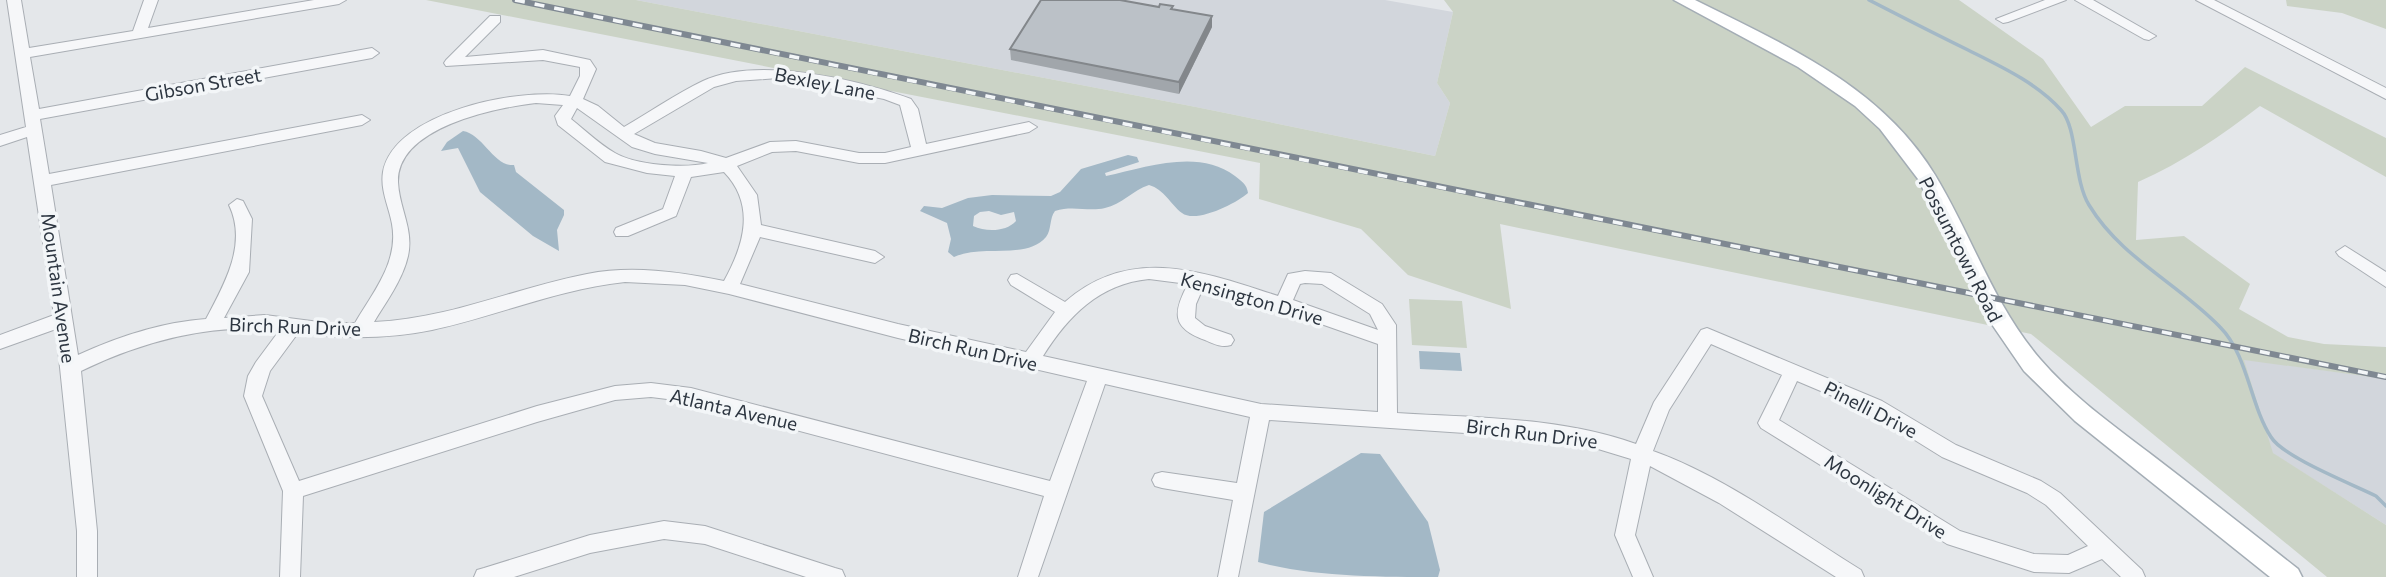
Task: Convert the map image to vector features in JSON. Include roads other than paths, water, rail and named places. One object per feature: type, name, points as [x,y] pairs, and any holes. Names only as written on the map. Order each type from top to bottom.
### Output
[{"type":"main road","name":"Possumtown Road","points":[[1682,0],[1831,80],[1874,111],[1910,151],[1936,196],[1990,308],[2033,366],[2076,409],[2289,577]]},
{"type":"street","name":"Mountain Avenue","points":[[14,0],[71,367],[87,531],[86,576]]},
{"type":"street","points":[[139,33],[151,0]]},
{"type":"street","points":[[21,54],[139,33],[256,7],[339,0]]},
{"type":"street","points":[[2003,19],[2059,0]]},
{"type":"street","points":[[2082,0],[2149,36]]},
{"type":"street","points":[[2203,0],[2386,94]]},
{"type":"street","points":[[495,19],[451,63],[542,55],[579,61],[589,69],[584,89],[563,116],[563,121],[611,158],[647,168],[685,171],[727,164],[760,149],[783,145],[873,159],[1029,127]]},
{"type":"street","name":"Gibson Street","points":[[0,141],[35,122],[372,53]]},
{"type":"street","name":"Bexley Lane","points":[[623,134],[709,84],[735,76],[778,73],[898,98],[910,109],[920,151]]},
{"type":"street","points":[[360,330],[400,257],[402,240],[389,169],[410,142],[449,117],[470,110],[524,101],[575,101],[623,134],[652,147],[713,158],[727,164],[746,188],[752,207],[753,229],[740,269],[729,288]]},
{"type":"street","points":[[44,181],[362,120]]},
{"type":"street","points":[[622,232],[659,219],[670,212],[685,171]]},
{"type":"street","points":[[212,324],[240,272],[244,219],[237,205]]},
{"type":"street","points":[[753,229],[875,257]]},
{"type":"street","points":[[2345,252],[2386,281]]},
{"type":"street","name":"Kensington Drive","points":[[1030,362],[1057,318],[1065,310],[1096,289],[1127,274],[1152,271],[1199,279],[1387,340]]},
{"type":"street","name":"Birch Run Drive","points":[[71,367],[111,348],[161,333],[212,324],[265,322],[327,330],[360,330],[431,323],[587,280],[625,276],[685,279],[1030,362],[1261,412],[1525,429],[1585,437],[1667,464],[1726,497],[1854,577]]},
{"type":"street","points":[[1282,305],[1294,279],[1305,276],[1325,278],[1376,309],[1387,325],[1387,420]]},
{"type":"street","points":[[1199,279],[1185,307],[1184,316],[1187,323],[1200,332],[1225,340]]},
{"type":"street","points":[[1017,280],[1065,310]]},
{"type":"street","points":[[0,342],[64,319]]},
{"type":"street","points":[[290,577],[293,491],[253,396],[253,384],[294,325]]},
{"type":"street","name":"Pinelli Drive","points":[[1642,455],[1661,407],[1707,335],[1875,406],[1949,451],[2034,487],[2053,499],[2135,577]]},
{"type":"street","name":"Moonlight Drive","points":[[1793,371],[1768,423],[1954,538],[2034,563],[2069,564],[2105,548]]},
{"type":"street","points":[[1028,577],[1098,377]]},
{"type":"street","name":"Atlanta Avenue","points":[[293,491],[537,414],[615,393],[651,390],[691,395],[1056,491]]},
{"type":"street","points":[[1227,577],[1261,412]]},
{"type":"street","points":[[1642,455],[1625,534],[1643,577]]},
{"type":"street","points":[[1162,480],[1244,493]]},
{"type":"street","points":[[484,577],[590,544],[664,530],[705,535],[835,577]]},
{"type":"water","points":[[463,131],[477,138],[500,161],[514,165],[516,172],[564,210],[557,230],[559,251],[533,236],[480,192],[458,148],[441,151],[447,142]]},
{"type":"water","points":[[1128,155],[1137,157],[1139,162],[1105,173],[1106,176],[1171,162],[1205,163],[1235,176],[1245,185],[1248,193],[1216,211],[1188,216],[1178,210],[1159,190],[1149,185],[1105,208],[1055,211],[1046,237],[1028,248],[966,253],[954,257],[948,252],[951,239],[947,223],[920,211],[924,206],[942,208],[968,198],[992,195],[1051,196],[1060,192],[1081,169]],"holes":[[[989,211],[1001,215],[1014,212],[1016,221],[996,230],[973,226],[974,216],[980,212]]]},
{"type":"water","points":[[1419,351],[1460,353],[1462,371],[1420,369]]},
{"type":"water","points":[[1361,453],[1380,454],[1428,522],[1440,570],[1438,577],[1324,573],[1258,562],[1264,512]]},
{"type":"waterway","points":[[1869,0],[2005,69],[2051,100],[2061,110],[2070,129],[2080,182],[2089,205],[2117,240],[2204,312],[2229,338],[2271,437],[2289,453],[2376,496],[2386,506]]},
{"type":"railway","points":[[515,0],[2386,377]]}]
